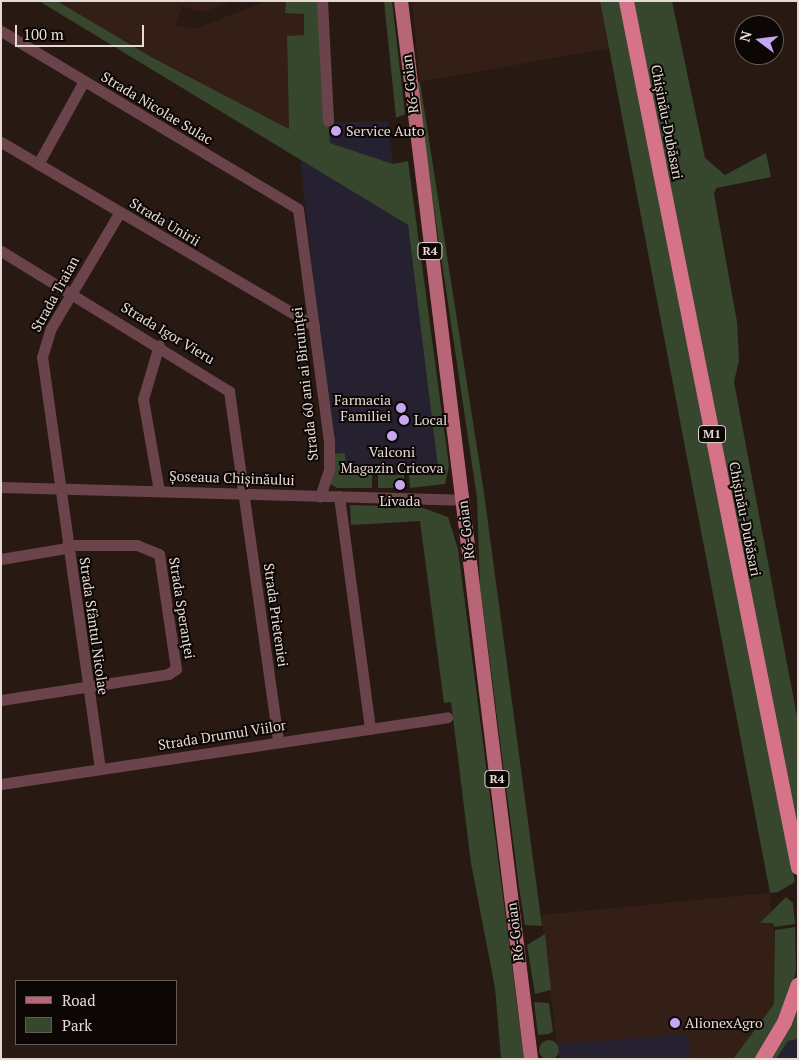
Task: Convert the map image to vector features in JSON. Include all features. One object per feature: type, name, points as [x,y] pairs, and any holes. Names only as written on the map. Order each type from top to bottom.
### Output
[{"type":"highway","name":"Chișinău-Dubăsari","points":[[626,1],[798,867]]},
{"type":"highway","points":[[762,1059],[784,1022],[798,984]]},
{"type":"main road","name":"R6-Goian","points":[[401,1],[531,1059]]},
{"type":"street","points":[[322,1],[328,121]]},
{"type":"street","name":"Strada Nicolae Sulac","points":[[1,31],[298,209]]},
{"type":"street","points":[[38,164],[84,82]]},
{"type":"street","name":"Strada Unirii","points":[[1,142],[314,326]]},
{"type":"street","name":"Strada 60 ani ai Biruinței","points":[[298,209],[330,460],[320,496]]},
{"type":"street","name":"Strada Traian","points":[[57,488],[42,358],[71,292],[120,212]]},
{"type":"street","name":"Strada Igor Vieru","points":[[1,250],[159,345],[229,391],[245,494]]},
{"type":"street","points":[[159,345],[143,398],[159,491]]},
{"type":"street","name":"Șoseaua Chișinăului","points":[[1,486],[462,500]]},
{"type":"street","name":"Strada Sfântul Nicolae","points":[[57,488],[100,769]]},
{"type":"street","name":"Strada Prieteniei","points":[[245,494],[278,741]]},
{"type":"street","points":[[339,496],[370,729]]},
{"type":"street","name":"Strada Speranţei","points":[[67,547],[137,545],[156,551],[175,643],[174,673],[87,686]]},
{"type":"street","points":[[1,558],[67,547]]},
{"type":"street","points":[[1,700],[87,686]]},
{"type":"street","name":"Strada Drumul Viilor","points":[[1,784],[278,741],[447,718]]},
{"type":"shaded area","points":[[57,1],[235,1],[202,12],[182,6],[175,26],[197,28],[267,1],[286,1],[285,13],[304,13],[304,36],[287,36],[289,129],[153,58]]},
{"type":"shaded area","points":[[412,1],[600,1],[609,48],[420,82]]},
{"type":"shaded area","points":[[388,121],[393,164],[330,143],[330,122]]},
{"type":"shaded area","points":[[300,159],[408,225],[439,475],[346,474],[333,454]]},
{"type":"shaded area","name":"AlionexAgro","points":[[770,893],[776,955],[774,1004],[733,1059],[691,1059],[687,1034],[557,1044],[541,915]]},
{"type":"shaded area","points":[[687,1034],[691,1059],[559,1059],[557,1044]]},
{"type":"shaded area","points":[[798,1039],[798,1059],[776,1059],[788,1041]]},
{"type":"green space","points":[[39,1],[57,1],[153,58],[289,129],[287,36],[304,35],[304,14],[285,13],[286,1],[319,1],[330,143],[393,164],[408,161],[449,466],[445,484],[410,488],[409,475],[439,475],[408,225]]},
{"type":"green space","points":[[384,1],[392,1],[405,114],[396,118]]},
{"type":"green space","points":[[600,1],[622,1],[795,882],[778,892],[770,893]]},
{"type":"green space","points":[[630,1],[672,1],[705,158],[725,175],[766,153],[771,177],[716,188],[714,194],[737,322],[739,360],[734,382],[798,722],[798,844]]},
{"type":"green space","points":[[415,82],[420,82],[484,493],[542,926],[525,925],[519,887],[480,586],[477,498]]},
{"type":"green space","points":[[345,453],[346,474],[372,475],[372,488],[337,488],[330,484],[333,454]]},
{"type":"green space","points":[[378,475],[404,475],[404,488],[378,488]]},
{"type":"green space","points":[[350,505],[420,507],[448,517],[458,549],[524,1059],[501,1059],[495,988],[471,863],[451,702],[444,703],[420,521],[351,525]]},
{"type":"green space","points":[[786,897],[793,903],[795,924],[774,927],[773,923],[760,923]]},
{"type":"green space","points":[[795,927],[796,970],[790,999],[756,1059],[733,1059],[774,1004],[775,930]]},
{"type":"green space","points":[[545,934],[551,990],[535,994],[527,945]]},
{"type":"green space","points":[[798,1000],[798,1039],[788,1041],[776,1059],[765,1059]]},
{"type":"green space","points":[[534,1002],[549,1003],[553,1031],[549,1034],[538,1035]]},
{"type":"green space","points":[[549,1040],[556,1043],[559,1050],[556,1057],[549,1060],[542,1057],[539,1050],[542,1043]]},
{"type":"place","name":"Service Auto","points":[[336,131]]},
{"type":"place","name":"Farmacia Familiei","points":[[401,408]]},
{"type":"place","name":"Local","points":[[404,420]]},
{"type":"place","name":"Valconi Magazin Cricova","points":[[392,436]]},
{"type":"place","name":"Livada","points":[[400,485]]},
{"type":"place","name":"AlionexAgro","points":[[675,1023]]}]
